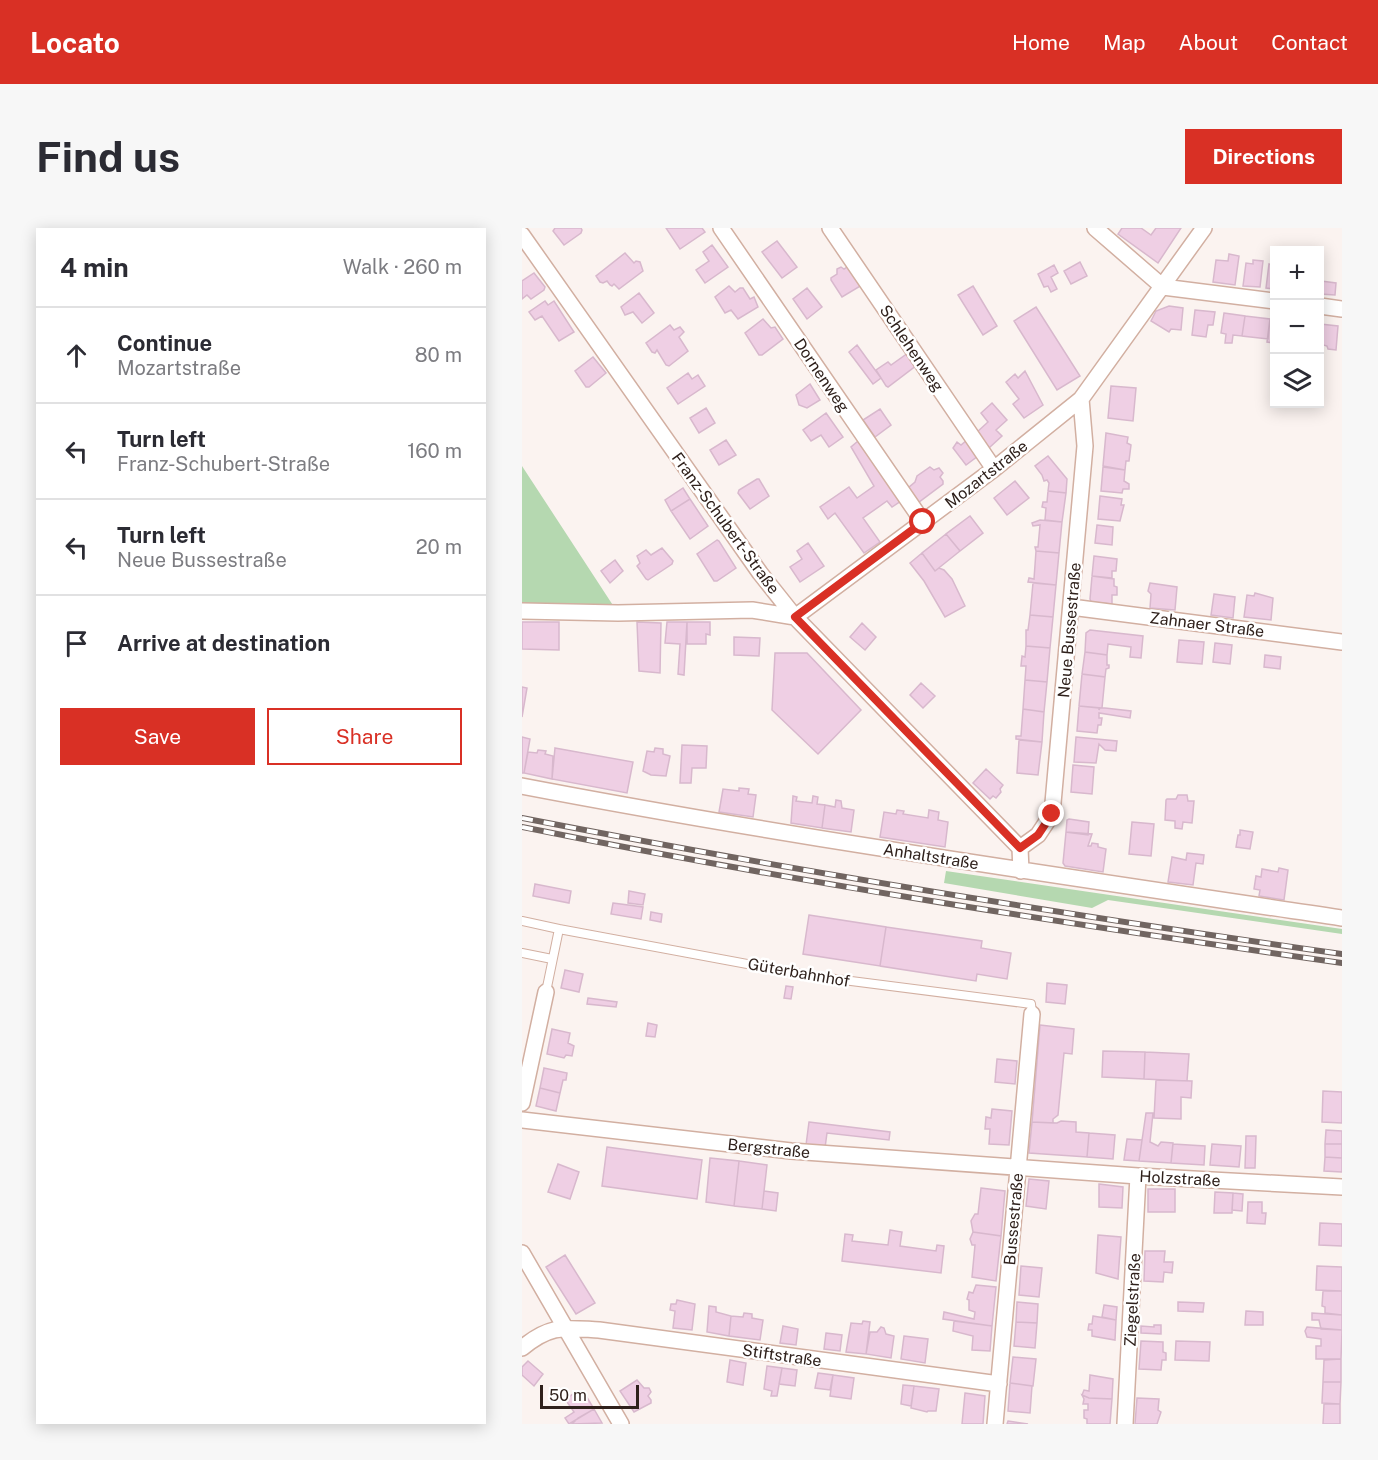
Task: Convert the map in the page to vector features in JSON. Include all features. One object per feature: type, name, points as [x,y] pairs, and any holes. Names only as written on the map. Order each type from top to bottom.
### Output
[{"type":"street","name":"Dornenweg","points":[[721,228],[923,522]]},
{"type":"street","name":"Schlehenweg","points":[[830,228],[994,469]]},
{"type":"street","points":[[1095,228],[1163,287],[1270,300]]},
{"type":"street","name":"Mozartstraße","points":[[795,617],[994,469],[1081,399],[1204,228]]},
{"type":"street","name":"Franz-Schubert-Straße","points":[[522,235],[760,573],[795,617],[1020,848]]},
{"type":"street","points":[[1324,307],[1342,309]]},
{"type":"street","name":"Neue Bussestraße","points":[[1020,848],[1038,835],[1052,814],[1085,446],[1081,399]]},
{"type":"street","name":"Zahnaer Straße","points":[[1071,607],[1342,642]]},
{"type":"street","points":[[522,611],[618,613],[752,609],[795,617]]},
{"type":"street","name":"Anhaltstraße","points":[[522,786],[1021,870],[1342,918]]},
{"type":"street","points":[[1020,848],[1021,870]]},
{"type":"street","points":[[522,1103],[546,992]]},
{"type":"street","name":"Bussestraße","points":[[995,1424],[1032,1014]]},
{"type":"street","name":"Bergstraße","points":[[522,1120],[791,1151],[1018,1166]]},
{"type":"street","name":"Holzstraße","points":[[1018,1166],[1138,1176],[1342,1187]]},
{"type":"street","name":"Ziegelstraße","points":[[1125,1424],[1138,1176]]},
{"type":"street","points":[[522,1253],[621,1424]]},
{"type":"street","points":[[522,1348],[538,1335],[564,1328]]},
{"type":"street","name":"Stiftstraße","points":[[564,1328],[611,1332],[999,1384]]},
{"type":"lane","name":"Güterbahnhof","points":[[522,921],[812,976],[1031,1004],[1032,1014]]},
{"type":"lane","points":[[546,992],[559,929]]},
{"type":"lane","points":[[522,953],[552,959]]},
{"type":"green space","points":[[522,466],[618,613],[522,611]]},
{"type":"green space","points":[[946,871],[1342,929],[1342,934],[1108,900],[1092,908],[944,883]]},
{"type":"building","points":[[555,228],[581,228],[582,230],[564,245],[553,231]]},
{"type":"building","points":[[666,228],[702,228],[705,232],[680,249]]},
{"type":"building","points":[[1122,228],[1141,228],[1151,235],[1156,228],[1181,228],[1158,263],[1118,234]]},
{"type":"building","points":[[777,241],[797,267],[782,278],[762,252]]},
{"type":"building","points":[[712,245],[728,267],[705,283],[696,270],[709,261],[703,252]]},
{"type":"building","points":[[625,253],[634,263],[640,262],[643,271],[619,289],[607,281],[600,282],[596,276]]},
{"type":"building","points":[[1229,254],[1239,256],[1235,285],[1213,282],[1216,260],[1228,261]]},
{"type":"building","points":[[1253,260],[1263,261],[1260,287],[1243,286],[1246,263],[1253,264]]},
{"type":"building","points":[[1080,262],[1087,276],[1071,284],[1064,271]]},
{"type":"building","points":[[1269,264],[1270,288],[1266,288]]},
{"type":"building","points":[[850,265],[862,285],[842,297],[831,278],[837,274],[837,269],[841,267],[844,269]]},
{"type":"building","points":[[1054,265],[1058,273],[1051,277],[1057,289],[1051,292],[1048,286],[1044,287],[1038,274]]},
{"type":"building","points":[[534,273],[545,287],[544,290],[531,299],[527,295],[522,299],[522,281]]},
{"type":"building","points":[[1324,281],[1336,283],[1335,295],[1324,294]]},
{"type":"building","points":[[729,286],[735,292],[743,288],[750,299],[754,297],[758,307],[738,319],[731,310],[725,313],[715,297]]},
{"type":"building","points":[[973,286],[997,326],[983,335],[958,295]]},
{"type":"building","points":[[807,288],[822,307],[807,319],[793,299]]},
{"type":"building","points":[[639,293],[654,313],[642,323],[633,312],[625,315],[621,307]]},
{"type":"building","points":[[545,301],[548,305],[554,301],[574,332],[559,341],[542,316],[535,320],[529,312]]},
{"type":"building","points":[[1169,306],[1183,308],[1181,330],[1171,329],[1169,332],[1151,321],[1156,311]]},
{"type":"building","points":[[1036,307],[1080,376],[1057,390],[1014,321]]},
{"type":"building","points":[[1195,310],[1215,312],[1213,325],[1208,325],[1206,337],[1192,335]]},
{"type":"building","points":[[1224,313],[1245,316],[1242,336],[1233,335],[1232,343],[1225,343],[1226,334],[1221,333]]},
{"type":"building","points":[[1245,316],[1270,319],[1268,339],[1242,336]]},
{"type":"building","points":[[763,319],[771,328],[775,327],[783,339],[759,355],[745,333]]},
{"type":"building","points":[[1270,319],[1270,342],[1267,342]]},
{"type":"building","points":[[1324,324],[1338,326],[1336,350],[1328,349],[1324,345]]},
{"type":"building","points":[[670,325],[674,330],[680,327],[684,332],[679,337],[688,351],[669,366],[657,350],[655,353],[652,352],[646,343]]},
{"type":"building","points":[[857,345],[881,378],[873,384],[849,352]]},
{"type":"building","points":[[908,353],[917,365],[888,387],[886,386],[876,370],[888,362],[891,365]]},
{"type":"building","points":[[593,357],[606,373],[586,387],[575,371]]},
{"type":"building","points":[[1025,371],[1043,405],[1024,418],[1013,404],[1019,399],[1006,382],[1015,374],[1018,378]]},
{"type":"building","points":[[688,373],[692,379],[698,375],[705,386],[678,404],[667,388]]},
{"type":"building","points":[[810,384],[820,400],[807,408],[799,405],[796,395]]},
{"type":"building","points":[[1111,386],[1136,388],[1133,421],[1108,418]]},
{"type":"building","points":[[992,403],[1007,420],[996,430],[1002,436],[989,448],[976,433],[988,422],[981,413]]},
{"type":"building","points":[[706,408],[715,423],[699,433],[690,418]]},
{"type":"building","points":[[880,409],[891,425],[875,437],[863,420]]},
{"type":"building","points":[[826,413],[843,437],[829,447],[821,435],[811,441],[803,430]]},
{"type":"building","points":[[1106,433],[1128,437],[1127,443],[1131,445],[1125,470],[1103,466]]},
{"type":"building","points":[[726,440],[736,455],[719,465],[710,450]]},
{"type":"building","points":[[967,440],[978,456],[966,465],[953,448],[957,442],[961,445]]},
{"type":"building","points":[[858,441],[901,501],[892,507],[887,501],[863,518],[880,542],[864,553],[835,513],[828,519],[820,507],[849,487],[857,498],[874,486],[851,447]]},
{"type":"building","points":[[1048,456],[1067,479],[1066,493],[1048,491],[1049,483],[1047,480],[1044,481],[1035,466]]},
{"type":"building","points":[[930,467],[934,470],[939,468],[943,473],[940,477],[943,484],[919,502],[908,488],[915,482],[917,476]]},
{"type":"building","points":[[1103,467],[1125,470],[1124,481],[1129,484],[1129,489],[1123,489],[1122,493],[1101,491]]},
{"type":"building","points":[[757,479],[769,496],[750,509],[738,493],[739,490]]},
{"type":"building","points":[[1015,481],[1029,498],[1007,515],[994,498]]},
{"type":"building","points":[[683,488],[690,499],[671,511],[665,500]]},
{"type":"building","points":[[1048,491],[1066,493],[1062,522],[1045,520],[1046,508],[1042,507],[1043,502],[1047,502]]},
{"type":"building","points":[[1100,496],[1122,499],[1121,505],[1124,505],[1120,521],[1098,519]]},
{"type":"building","points":[[690,499],[708,526],[690,539],[671,511]]},
{"type":"building","points":[[970,516],[983,533],[960,551],[946,534]]},
{"type":"building","points":[[1040,520],[1062,522],[1059,553],[1036,551],[1040,525],[1033,526],[1032,523]]},
{"type":"building","points":[[1097,525],[1113,527],[1112,545],[1095,543]]},
{"type":"building","points":[[946,534],[960,551],[935,571],[922,553]]},
{"type":"building","points":[[717,540],[736,568],[714,581],[697,554]]},
{"type":"building","points":[[808,543],[824,566],[800,582],[790,567],[802,559],[797,551]]},
{"type":"building","points":[[662,548],[673,561],[672,564],[648,580],[637,566],[640,563],[637,556],[646,550],[651,555]]},
{"type":"building","points":[[1036,551],[1059,553],[1056,585],[1028,582],[1029,578],[1034,579]]},
{"type":"building","points":[[922,553],[935,571],[939,568],[944,570],[952,579],[965,606],[945,617],[924,581],[910,563]]},
{"type":"building","points":[[1094,556],[1117,559],[1116,571],[1112,571],[1112,578],[1092,576]]},
{"type":"building","points":[[615,560],[623,571],[610,583],[601,571]]},
{"type":"building","points":[[1092,576],[1114,579],[1117,595],[1112,595],[1112,604],[1091,602]]},
{"type":"building","points":[[1033,583],[1056,585],[1053,617],[1030,615]]},
{"type":"building","points":[[1150,583],[1177,587],[1175,610],[1150,608],[1151,594],[1148,591]]},
{"type":"building","points":[[1255,593],[1273,598],[1271,620],[1244,617],[1247,595],[1254,596]]},
{"type":"building","points":[[1214,594],[1235,597],[1233,618],[1211,615]]},
{"type":"building","points":[[1030,615],[1053,617],[1050,648],[1026,646],[1026,630],[1028,630]]},
{"type":"building","points":[[522,622],[559,622],[559,650],[522,649]]},
{"type":"building","points":[[637,622],[661,623],[660,673],[639,671]]},
{"type":"building","points":[[667,622],[687,622],[684,675],[678,674],[680,644],[665,643]]},
{"type":"building","points":[[687,622],[710,622],[710,635],[706,634],[706,644],[687,644]]},
{"type":"building","points":[[862,623],[876,637],[865,650],[850,637]]},
{"type":"building","points":[[1090,630],[1143,636],[1141,658],[1130,657],[1131,647],[1108,644],[1107,655],[1085,652],[1086,633]]},
{"type":"building","points":[[734,637],[760,638],[759,656],[734,655]]},
{"type":"building","points":[[1179,640],[1204,642],[1202,664],[1177,662]]},
{"type":"building","points":[[1215,643],[1232,645],[1230,664],[1213,662]]},
{"type":"building","points":[[1026,646],[1050,648],[1047,682],[1025,680],[1026,666],[1021,666]]},
{"type":"building","points":[[1085,652],[1107,655],[1109,668],[1106,669],[1105,677],[1082,674]]},
{"type":"building","points":[[775,653],[807,653],[861,710],[818,754],[772,710]]},
{"type":"building","points":[[1265,655],[1281,657],[1280,669],[1264,667]]},
{"type":"building","points":[[1082,674],[1105,677],[1102,708],[1079,706]]},
{"type":"building","points":[[1025,680],[1047,682],[1044,712],[1023,709]]},
{"type":"building","points":[[921,683],[935,696],[923,708],[910,695]]},
{"type":"building","points":[[522,687],[527,688],[522,717]]},
{"type":"building","points":[[1079,706],[1099,708],[1099,710],[1105,708],[1131,711],[1130,718],[1099,713],[1099,718],[1102,718],[1097,733],[1077,731]]},
{"type":"building","points":[[1023,709],[1044,712],[1042,742],[1016,739],[1016,736],[1021,736]]},
{"type":"building","points":[[522,737],[530,739],[524,773],[522,773]]},
{"type":"building","points":[[1076,737],[1117,741],[1116,751],[1105,750],[1099,744],[1096,763],[1074,762]]},
{"type":"building","points":[[1019,740],[1042,742],[1038,775],[1017,773]]},
{"type":"building","points":[[682,745],[707,746],[706,768],[692,768],[691,783],[680,783]]},
{"type":"building","points":[[555,748],[633,762],[627,793],[552,779]]},
{"type":"building","points":[[655,748],[663,749],[663,754],[670,756],[666,776],[651,775],[643,771],[647,751],[654,752]]},
{"type":"building","points":[[538,750],[546,751],[545,754],[553,756],[552,779],[524,773],[528,752],[537,753]]},
{"type":"building","points":[[1073,765],[1094,767],[1092,794],[1071,792]]},
{"type":"building","points":[[986,769],[1003,785],[996,798],[993,796],[990,799],[973,783]]},
{"type":"building","points":[[739,788],[749,789],[748,794],[756,795],[753,817],[719,812],[723,789],[739,791]]},
{"type":"building","points":[[1178,795],[1187,795],[1188,801],[1194,801],[1192,823],[1183,822],[1182,829],[1175,828],[1175,821],[1165,820],[1166,800],[1176,799]]},
{"type":"building","points":[[793,796],[797,797],[796,801],[812,803],[813,796],[818,797],[817,804],[825,805],[822,828],[791,823]]},
{"type":"building","points":[[836,800],[841,801],[842,808],[854,810],[851,832],[822,828],[825,805],[835,807]]},
{"type":"building","points":[[897,810],[904,811],[903,814],[928,818],[929,810],[939,812],[938,820],[948,822],[945,847],[880,837],[884,812],[896,814]]},
{"type":"building","points":[[1069,819],[1089,822],[1088,835],[1066,832]]},
{"type":"building","points":[[1132,822],[1154,824],[1151,856],[1129,854]]},
{"type":"building","points":[[1240,830],[1253,832],[1250,849],[1236,847]]},
{"type":"building","points":[[1066,832],[1092,834],[1088,846],[1092,843],[1098,844],[1098,847],[1106,849],[1103,872],[1065,866],[1063,863]]},
{"type":"building","points":[[1187,853],[1204,855],[1203,864],[1196,863],[1193,885],[1168,882],[1172,857],[1186,860]]},
{"type":"building","points":[[1279,868],[1288,870],[1284,900],[1259,896],[1260,890],[1254,889],[1256,876],[1261,877],[1262,869],[1278,872]]},
{"type":"building","points":[[535,884],[571,891],[569,903],[533,896]]},
{"type":"building","points":[[629,891],[645,894],[643,905],[628,903]]},
{"type":"building","points":[[613,903],[643,907],[641,919],[611,914]]},
{"type":"building","points":[[651,912],[662,914],[661,922],[650,920]]},
{"type":"building","points":[[809,915],[886,927],[880,966],[803,954]]},
{"type":"building","points":[[886,927],[982,941],[981,948],[1011,953],[1007,979],[977,974],[976,981],[880,966]]},
{"type":"building","points":[[565,970],[583,974],[579,992],[561,988]]},
{"type":"building","points":[[1047,983],[1067,985],[1065,1004],[1046,1002]]},
{"type":"building","points":[[786,986],[793,987],[791,999],[784,998]]},
{"type":"building","points":[[588,998],[617,1002],[616,1007],[587,1004]]},
{"type":"building","points":[[648,1023],[657,1025],[655,1037],[646,1036]]},
{"type":"building","points":[[1040,1025],[1074,1029],[1072,1054],[1064,1053],[1058,1115],[1053,1119],[1053,1123],[1032,1122]]},
{"type":"building","points":[[552,1029],[570,1033],[568,1043],[574,1046],[572,1056],[566,1055],[564,1058],[547,1054]]},
{"type":"building","points":[[1103,1051],[1145,1052],[1144,1079],[1102,1077]]},
{"type":"building","points":[[1145,1052],[1189,1054],[1187,1081],[1144,1079]]},
{"type":"building","points":[[997,1059],[1017,1061],[1015,1084],[995,1082]]},
{"type":"building","points":[[544,1068],[567,1073],[560,1093],[540,1088]]},
{"type":"building","points":[[1156,1080],[1192,1081],[1191,1098],[1181,1097],[1181,1119],[1154,1118]]},
{"type":"building","points":[[540,1088],[560,1093],[556,1111],[536,1106]]},
{"type":"building","points":[[1323,1091],[1342,1092],[1342,1123],[1322,1122]]},
{"type":"building","points":[[992,1109],[1012,1111],[1009,1145],[989,1144],[990,1129],[985,1129],[986,1117],[991,1118]]},
{"type":"building","points":[[1146,1113],[1153,1113],[1150,1142],[1158,1146],[1161,1142],[1173,1143],[1171,1163],[1139,1161]]},
{"type":"building","points":[[809,1122],[890,1132],[889,1140],[827,1133],[825,1148],[806,1145]]},
{"type":"building","points":[[1032,1122],[1057,1123],[1076,1122],[1076,1132],[1089,1133],[1087,1157],[1029,1153]]},
{"type":"building","points":[[1326,1130],[1342,1131],[1342,1144],[1325,1144]]},
{"type":"building","points":[[1089,1133],[1115,1135],[1113,1159],[1087,1157]]},
{"type":"building","points":[[1246,1136],[1256,1136],[1255,1168],[1245,1168]]},
{"type":"building","points":[[1127,1139],[1142,1140],[1139,1161],[1124,1160]]},
{"type":"building","points":[[1173,1144],[1205,1146],[1204,1165],[1171,1163]]},
{"type":"building","points":[[1212,1144],[1241,1146],[1239,1167],[1210,1165]]},
{"type":"building","points":[[1325,1144],[1342,1144],[1342,1158],[1325,1157]]},
{"type":"building","points":[[607,1147],[702,1160],[697,1199],[602,1186]]},
{"type":"building","points":[[1325,1157],[1342,1158],[1342,1172],[1324,1171]]},
{"type":"building","points":[[710,1158],[739,1161],[734,1206],[706,1202]]},
{"type":"building","points":[[739,1161],[767,1165],[762,1209],[734,1206]]},
{"type":"building","points":[[558,1164],[579,1172],[570,1199],[548,1192]]},
{"type":"building","points":[[1029,1179],[1049,1181],[1046,1209],[1026,1206]]},
{"type":"building","points":[[1099,1184],[1123,1187],[1122,1208],[1099,1207]]},
{"type":"building","points":[[981,1188],[1005,1191],[1001,1236],[973,1232],[971,1221],[975,1214],[978,1214]]},
{"type":"building","points":[[1148,1189],[1175,1189],[1175,1212],[1148,1212]]},
{"type":"building","points":[[764,1191],[778,1193],[776,1211],[762,1209]]},
{"type":"building","points":[[1215,1192],[1233,1193],[1232,1213],[1214,1213]]},
{"type":"building","points":[[1233,1193],[1243,1194],[1242,1211],[1232,1210]]},
{"type":"building","points":[[1248,1202],[1262,1202],[1262,1213],[1266,1213],[1265,1224],[1247,1223]]},
{"type":"building","points":[[1320,1223],[1342,1224],[1342,1246],[1319,1245]]},
{"type":"building","points":[[890,1230],[902,1232],[900,1246],[936,1251],[937,1245],[944,1246],[941,1273],[842,1261],[845,1234],[853,1235],[852,1241],[888,1245]]},
{"type":"building","points":[[973,1232],[1001,1236],[996,1281],[972,1277],[975,1245],[972,1245],[970,1239]]},
{"type":"building","points":[[1098,1235],[1121,1237],[1118,1279],[1096,1273]]},
{"type":"building","points":[[1145,1251],[1165,1251],[1164,1262],[1173,1262],[1172,1273],[1164,1272],[1163,1282],[1144,1281]]},
{"type":"building","points":[[565,1255],[595,1303],[576,1314],[546,1267]]},
{"type":"building","points":[[1021,1266],[1042,1268],[1039,1297],[1019,1295]]},
{"type":"building","points":[[1317,1266],[1342,1267],[1342,1291],[1316,1290]]},
{"type":"building","points":[[976,1285],[996,1287],[992,1326],[943,1319],[944,1312],[974,1319],[975,1312],[969,1310],[967,1299],[969,1292],[973,1293]]},
{"type":"building","points":[[1323,1291],[1342,1291],[1342,1315],[1325,1313],[1325,1307],[1322,1306]]},
{"type":"building","points":[[677,1300],[695,1304],[692,1330],[673,1328],[675,1311],[670,1310],[671,1304],[676,1304]]},
{"type":"building","points":[[1017,1302],[1038,1304],[1037,1323],[1016,1322]]},
{"type":"building","points":[[1178,1302],[1204,1303],[1203,1312],[1178,1311]]},
{"type":"building","points":[[1104,1305],[1117,1307],[1116,1320],[1102,1317]]},
{"type":"building","points":[[709,1306],[716,1307],[716,1312],[731,1316],[729,1336],[707,1332]]},
{"type":"building","points":[[1246,1311],[1263,1312],[1263,1325],[1245,1325]]},
{"type":"building","points":[[744,1313],[752,1314],[752,1318],[763,1320],[760,1340],[729,1336],[731,1316],[743,1317]]},
{"type":"building","points":[[1312,1313],[1342,1315],[1342,1330],[1321,1329],[1319,1320],[1312,1320]]},
{"type":"building","points":[[1093,1316],[1116,1320],[1115,1340],[1092,1336],[1092,1330],[1088,1330]]},
{"type":"building","points":[[863,1321],[870,1322],[866,1354],[846,1352],[851,1323],[862,1324]]},
{"type":"building","points":[[954,1321],[992,1326],[990,1351],[972,1350],[973,1336],[953,1331]]},
{"type":"building","points":[[1016,1322],[1037,1323],[1035,1348],[1014,1346]]},
{"type":"building","points":[[1154,1325],[1161,1325],[1161,1334],[1141,1333],[1141,1326],[1154,1327]]},
{"type":"building","points":[[783,1326],[798,1329],[796,1345],[780,1343]]},
{"type":"building","points":[[881,1327],[884,1328],[886,1334],[894,1336],[891,1358],[866,1354],[870,1332],[877,1332]]},
{"type":"building","points":[[1307,1327],[1342,1330],[1341,1359],[1316,1359],[1316,1346],[1321,1346],[1321,1339],[1307,1337],[1305,1331]]},
{"type":"building","points":[[826,1333],[842,1335],[840,1351],[824,1349]]},
{"type":"building","points":[[904,1336],[928,1339],[925,1363],[901,1359]]},
{"type":"building","points":[[1141,1341],[1163,1342],[1166,1360],[1162,1360],[1161,1370],[1139,1369]]},
{"type":"building","points":[[1176,1341],[1210,1342],[1209,1361],[1175,1360]]},
{"type":"building","points":[[1013,1357],[1036,1359],[1033,1386],[1010,1383]]},
{"type":"building","points":[[1341,1359],[1341,1382],[1323,1382],[1324,1360]]},
{"type":"building","points":[[730,1360],[746,1363],[743,1385],[727,1382]]},
{"type":"building","points":[[528,1361],[543,1374],[534,1386],[522,1375],[522,1367]]},
{"type":"building","points":[[767,1366],[782,1368],[777,1396],[771,1396],[772,1391],[764,1389]]},
{"type":"building","points":[[782,1368],[797,1370],[795,1386],[779,1384]]},
{"type":"building","points":[[818,1373],[833,1375],[830,1390],[815,1388]]},
{"type":"building","points":[[833,1375],[854,1378],[851,1399],[830,1396]]},
{"type":"building","points":[[1090,1375],[1113,1379],[1112,1399],[1089,1398],[1082,1395],[1084,1390],[1089,1391]]},
{"type":"building","points":[[637,1380],[644,1388],[649,1388],[651,1392],[648,1396],[651,1403],[634,1412],[620,1391]]},
{"type":"building","points":[[1323,1382],[1341,1382],[1340,1404],[1322,1403]]},
{"type":"building","points":[[1010,1383],[1032,1386],[1030,1413],[1008,1411]]},
{"type":"building","points":[[903,1385],[914,1386],[911,1406],[901,1404]]},
{"type":"building","points":[[914,1386],[939,1389],[936,1411],[927,1412],[911,1408]]},
{"type":"building","points":[[578,1391],[582,1395],[585,1394],[594,1409],[569,1424],[565,1418],[574,1412],[565,1399]]},
{"type":"building","points":[[965,1393],[985,1396],[983,1424],[962,1424]]},
{"type":"building","points":[[1082,1395],[1089,1398],[1112,1399],[1110,1424],[1087,1424],[1084,1410],[1088,1410],[1088,1404],[1083,1404]]},
{"type":"building","points":[[1137,1398],[1159,1399],[1158,1410],[1161,1412],[1157,1424],[1135,1424]]},
{"type":"building","points":[[1324,1404],[1340,1404],[1340,1424],[1323,1424]]},
{"type":"building","points":[[594,1409],[602,1423],[572,1424],[578,1418]]},
{"type":"building","points":[[1008,1421],[1028,1424],[1007,1424]]},
{"type":"railway","points":[[522,818],[931,891],[1342,954]]},
{"type":"railway","points":[[522,827],[726,866],[931,901],[1342,963]]},
{"type":"route","points":[[923,522],[795,617],[1020,848],[1038,835],[1052,814]]}]
